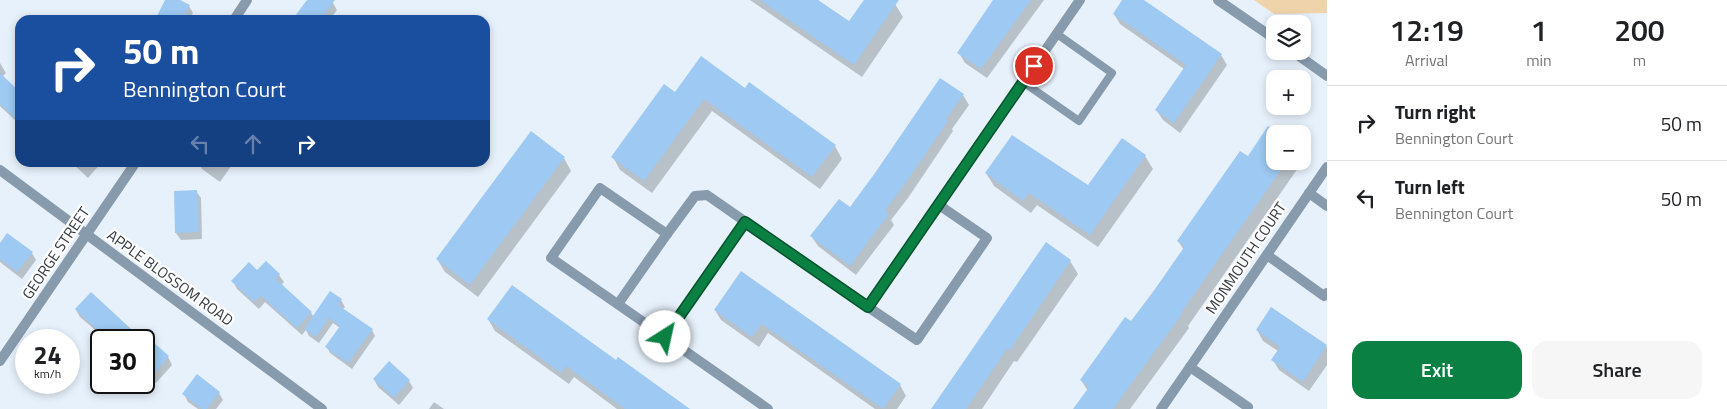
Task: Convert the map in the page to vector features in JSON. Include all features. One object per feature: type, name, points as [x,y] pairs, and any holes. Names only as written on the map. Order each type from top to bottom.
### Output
[{"type":"street","points":[[237,15],[247,0]]},
{"type":"street","points":[[868,307],[1080,0]]},
{"type":"street","points":[[1218,0],[1266,34]]},
{"type":"street","points":[[1305,60],[1327,76]]},
{"type":"street","name":"GEORGE STREET","points":[[0,361],[133,167]]},
{"type":"street","name":"MONMOUTH COURT","points":[[1161,409],[1327,167]]},
{"type":"street","name":"APPLE BLOSSOM ROAD","points":[[0,170],[322,409]]},
{"type":"street","points":[[667,234],[600,188],[552,258],[768,409]]},
{"type":"street","points":[[1309,193],[1327,206]]},
{"type":"street","points":[[618,304],[695,196],[706,196],[917,340],[987,238],[938,205]]},
{"type":"street","points":[[665,337],[745,222]]},
{"type":"street","points":[[1266,255],[1324,296],[1327,292]]},
{"type":"street","points":[[1190,367],[1248,407],[1247,409]]},
{"type":"lane","points":[[1023,82],[1079,120],[1112,73],[1057,34]]},
{"type":"shaded area","points":[[1254,0],[1327,0],[1327,13],[1274,14]]},
{"type":"building","points":[[165,0],[180,0],[190,5],[185,15],[158,15]]},
{"type":"building","points":[[307,0],[335,0],[324,15],[296,15]]},
{"type":"building","points":[[760,0],[818,0],[849,21],[864,0],[899,0],[854,65]]},
{"type":"building","points":[[993,0],[1031,0],[981,69],[957,53]]},
{"type":"building","points":[[1122,0],[1144,0],[1222,54],[1174,123],[1155,110],[1186,65],[1113,14]]},
{"type":"building","points":[[701,56],[745,88],[749,82],[836,145],[812,177],[704,99],[644,181],[611,157],[664,84],[675,92]]},
{"type":"building","points":[[0,73],[15,87],[15,118],[0,104]]},
{"type":"building","points":[[940,78],[964,94],[946,119],[948,121],[885,211],[889,214],[850,266],[810,236],[839,199],[850,207]]},
{"type":"building","points":[[1266,129],[1266,170],[1281,170],[1182,314],[1113,409],[1073,409],[1089,387],[1080,380],[1125,317],[1131,321],[1153,292],[1185,246],[1177,241],[1240,151],[1248,156]]},
{"type":"building","points":[[531,131],[565,157],[470,285],[436,259]]},
{"type":"building","points":[[1012,135],[1088,185],[1122,138],[1146,155],[1090,235],[1029,193],[1023,201],[985,173]]},
{"type":"building","points":[[197,190],[199,232],[175,233],[174,191]]},
{"type":"building","points":[[7,233],[33,252],[17,272],[0,259],[0,243]]},
{"type":"building","points":[[1046,242],[1071,260],[1010,350],[1007,349],[966,409],[931,409]]},
{"type":"building","points":[[266,261],[280,274],[276,279],[312,312],[297,328],[261,296],[254,302],[231,281],[249,262],[257,270]]},
{"type":"building","points":[[741,271],[901,384],[883,409],[762,324],[752,337],[714,310]]},
{"type":"building","points":[[512,285],[616,360],[618,357],[690,409],[625,409],[566,366],[561,373],[487,319]]},
{"type":"building","points":[[330,291],[342,299],[338,305],[373,329],[348,363],[325,347],[340,326],[329,318],[316,337],[304,329]]},
{"type":"building","points":[[91,292],[131,329],[96,329],[75,309]]},
{"type":"building","points":[[1271,307],[1327,345],[1303,382],[1271,360],[1280,347],[1256,330]]},
{"type":"building","points":[[155,344],[169,356],[155,373]]},
{"type":"building","points":[[389,361],[410,380],[394,398],[373,379]]},
{"type":"building","points":[[197,374],[220,392],[207,409],[202,409],[182,394]]},
{"type":"route","points":[[665,337],[745,222],[868,307],[1034,66]]}]
